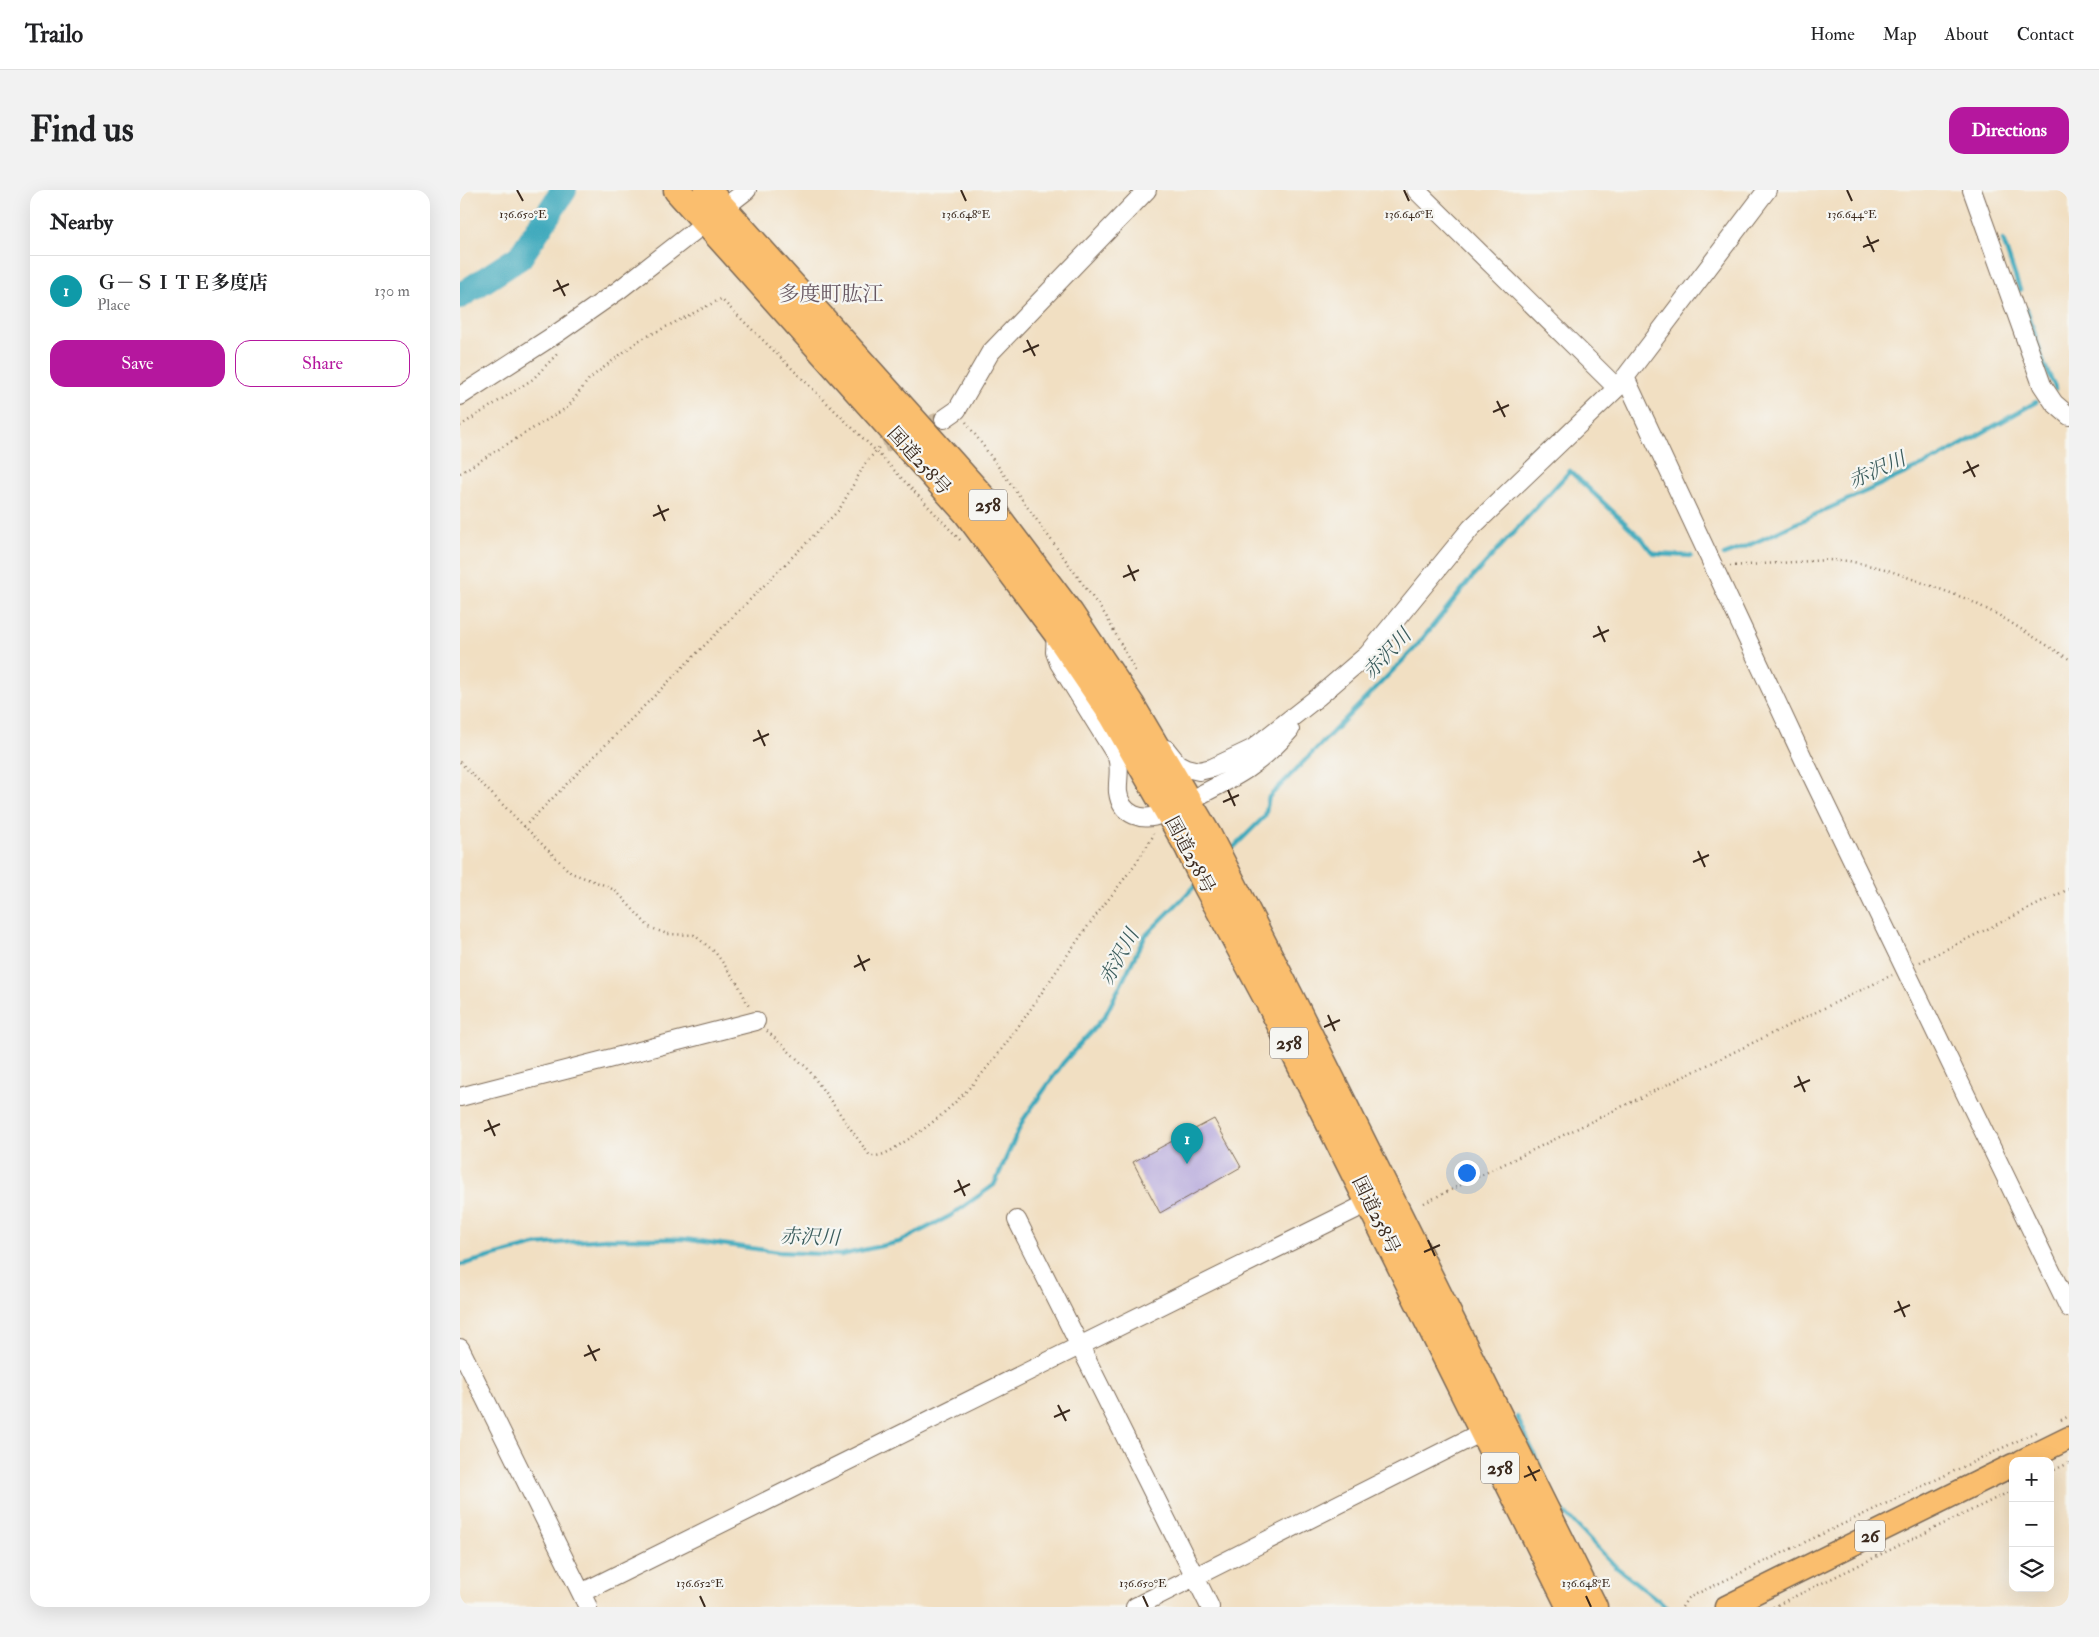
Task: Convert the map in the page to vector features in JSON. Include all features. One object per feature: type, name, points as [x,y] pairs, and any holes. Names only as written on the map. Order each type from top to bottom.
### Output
[{"type":"highway","name":"国道258号","points":[[678,191],[712,207],[984,499],[1070,613],[1132,706],[1217,880],[1379,1197],[1594,1607]]},
{"type":"highway","name":"国道258号","points":[[712,207],[788,316],[966,512],[1056,632],[1198,841]]},
{"type":"highway","name":"国道258号","points":[[1379,1197],[1482,1432],[1570,1607]]},
{"type":"main road","points":[[2027,1457],[2065,1429]]},
{"type":"main road","name":"26","points":[[1726,1607],[2009,1467]]},
{"type":"street","points":[[460,396],[559,332],[618,290],[712,207],[747,190]]},
{"type":"street","points":[[950,414],[990,353],[1147,190]]},
{"type":"street","points":[[1416,190],[1621,382],[1714,569],[2069,1308]]},
{"type":"street","points":[[1132,706],[1178,764],[1199,771],[1212,768],[1252,749],[1318,697],[1368,654],[1471,528],[1621,382],[1767,190]]},
{"type":"street","points":[[1972,190],[2042,385],[2054,403],[2069,416]]},
{"type":"street","points":[[1056,632],[1055,652],[1058,663],[1117,757],[1119,764],[1118,793],[1121,803],[1137,817],[1156,816]]},
{"type":"street","points":[[1196,797],[1241,774],[1260,761],[1285,736],[1318,697]]},
{"type":"street","points":[[460,1097],[756,1022]]},
{"type":"street","points":[[460,1348],[585,1600],[1080,1344],[1379,1197]]},
{"type":"street","points":[[1017,1220],[1210,1607]]},
{"type":"street","points":[[1135,1607],[1482,1432]]},
{"type":"path","points":[[460,472],[568,407],[589,379],[638,341],[721,298],[875,450],[964,544]]},
{"type":"path","points":[[950,414],[1106,616],[1137,675]]},
{"type":"path","points":[[524,827],[839,510],[865,464],[875,450],[883,444]]},
{"type":"path","points":[[1714,569],[1734,565],[1828,560],[1849,561],[1876,567],[1968,599],[2000,616],[2069,659]]},
{"type":"path","points":[[460,762],[571,873],[607,886],[617,892],[649,927],[667,934],[694,935],[715,952],[738,984],[756,1022],[808,1069],[870,1156],[881,1157],[923,1131],[968,1090],[1013,1033],[1079,938],[1142,855],[1154,836],[1156,816]]},
{"type":"path","points":[[1424,1203],[2069,889]]},
{"type":"path","points":[[2065,1429],[2069,1416]]},
{"type":"path","points":[[1682,1607],[1688,1598],[2043,1428]]},
{"type":"path","points":[[2054,1470],[2069,1463]]},
{"type":"path","points":[[1773,1607],[2009,1492]]},
{"type":"building","points":[[1214,1119],[1241,1167],[1160,1213],[1133,1162]]},
{"type":"waterway","points":[[460,296],[520,257],[564,190]]},
{"type":"waterway","name":"赤沢川","points":[[2003,240],[2020,290]]},
{"type":"waterway","name":"赤沢川","points":[[2027,309],[2044,364],[2056,389]]},
{"type":"waterway","name":"赤沢川","points":[[1724,555],[1938,458],[2036,402]]},
{"type":"waterway","name":"赤沢川","points":[[1228,853],[1265,816],[1269,797],[1415,648],[1469,581],[1570,471],[1642,539],[1651,551],[1656,554],[1691,556]]},
{"type":"waterway","name":"赤沢川","points":[[460,1265],[535,1245],[605,1239],[684,1239],[779,1252],[841,1255],[899,1242],[950,1216],[994,1185],[1023,1120],[1063,1063],[1105,1016],[1145,936],[1196,885]]},
{"type":"waterway","points":[[1517,1417],[1558,1506],[1616,1567],[1667,1607]]},
{"type":"tunnel","points":[[883,444],[944,419]]},
{"type":"place","name":"Ｇ－ＳＩＴＥ多度店","points":[[1187,1164]]},
{"type":"district","name":"多度町肱江","points":[[831,294]]}]
